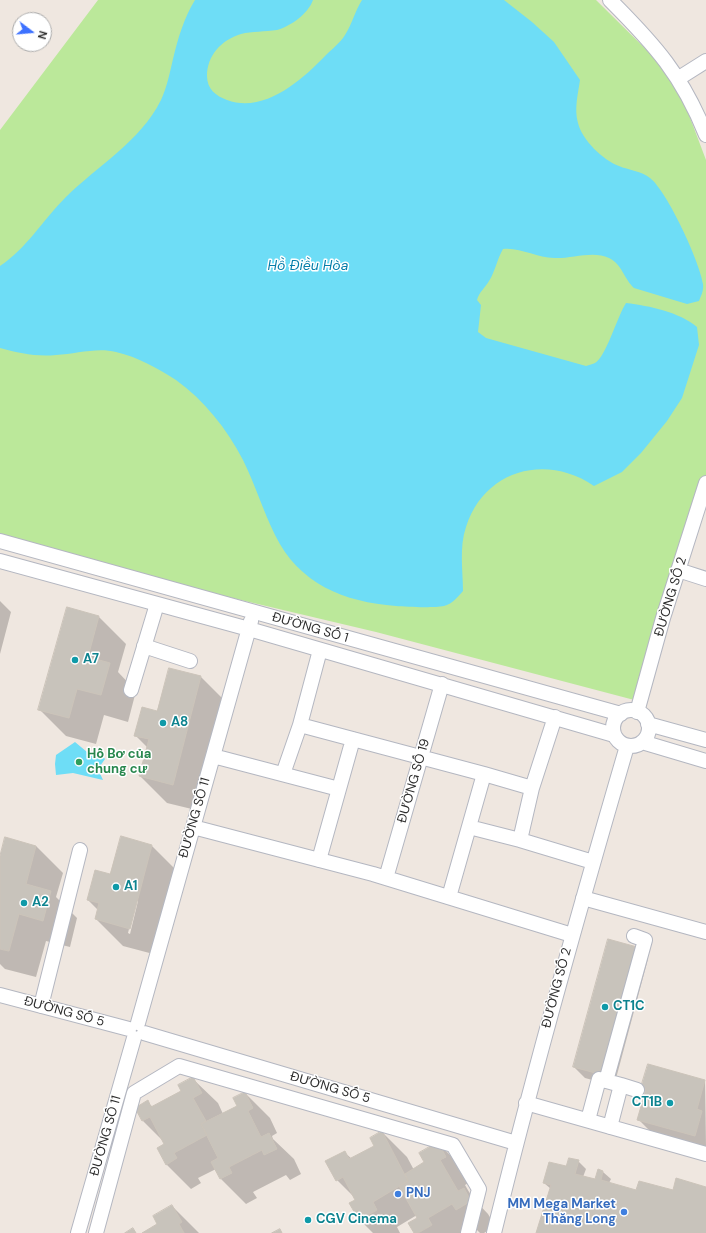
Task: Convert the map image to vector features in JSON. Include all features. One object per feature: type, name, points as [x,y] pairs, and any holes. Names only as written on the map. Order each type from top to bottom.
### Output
[{"type":"street","points":[[610,0],[657,49],[679,78],[695,108],[706,135]]},
{"type":"street","points":[[679,78],[706,62]]},
{"type":"street","name":"ĐƯỜNG SỐ 2","points":[[637,712],[678,570],[706,483]]},
{"type":"street","name":"ĐƯỜNG SỐ 1","points":[[0,542],[621,714]]},
{"type":"street","name":"ĐƯỜNG SỐ 1","points":[[0,561],[249,629],[614,735]]},
{"type":"street","points":[[678,570],[706,579]]},
{"type":"street","points":[[131,690],[157,604]]},
{"type":"street","name":"ĐƯỜNG SỐ 11","points":[[78,1233],[254,612]]},
{"type":"street","points":[[144,646],[190,661]]},
{"type":"street","points":[[283,774],[300,725],[320,650]]},
{"type":"street","name":"ĐƯỜNG SỐ 19","points":[[386,878],[442,684]]},
{"type":"street","points":[[628,711],[637,712],[644,716],[648,724],[648,734],[642,742],[632,746],[627,746],[621,743],[614,735],[615,721],[621,714],[628,711]]},
{"type":"street","points":[[520,840],[532,788],[555,717]]},
{"type":"street","points":[[648,724],[706,740]]},
{"type":"street","points":[[300,725],[421,756],[532,788]]},
{"type":"street","points":[[319,860],[353,739]]},
{"type":"street","points":[[642,742],[706,761]]},
{"type":"street","name":"ĐƯỜNG SỐ 2","points":[[494,1233],[526,1103],[572,935],[627,746]]},
{"type":"street","points":[[213,756],[339,789]]},
{"type":"street","points":[[449,897],[484,774]]},
{"type":"street","points":[[193,826],[386,878],[572,935]]},
{"type":"street","points":[[469,827],[520,840],[593,862]]},
{"type":"street","points":[[41,1006],[80,850]]},
{"type":"street","points":[[583,898],[706,932]]},
{"type":"street","points":[[606,1081],[645,940],[633,939],[640,914]]},
{"type":"street","name":"ĐƯỜNG SỐ 5","points":[[0,995],[136,1031],[516,1143]]},
{"type":"street","points":[[96,1233],[134,1093],[179,1066],[452,1145],[479,1189],[468,1233]]},
{"type":"street","points":[[275,1094],[280,1073]]},
{"type":"street","points":[[588,1120],[599,1079],[637,1090]]},
{"type":"street","points":[[610,1126],[621,1085]]},
{"type":"street","points":[[526,1103],[705,1150]]},
{"type":"street","points":[[381,1124],[386,1105]]},
{"type":"green space","points":[[98,0],[596,0],[675,78],[706,160],[706,480],[638,701],[376,632],[0,543],[0,130]]},
{"type":"water","name":"Hồ Điều Hòa","points":[[195,0],[313,0],[303,15],[288,26],[277,30],[241,34],[227,40],[216,50],[212,56],[208,69],[207,81],[210,88],[219,96],[227,100],[241,103],[268,99],[294,84],[306,75],[343,38],[362,0],[504,0],[554,42],[580,80],[576,112],[580,129],[584,136],[594,149],[606,159],[647,176],[657,185],[682,228],[696,260],[701,274],[703,286],[702,293],[699,301],[687,304],[634,288],[617,264],[609,258],[603,256],[589,255],[548,258],[516,250],[503,249],[491,277],[477,300],[481,305],[478,332],[486,338],[586,366],[595,363],[603,353],[626,303],[664,310],[682,317],[697,327],[699,345],[682,398],[667,421],[641,453],[622,472],[594,486],[575,476],[556,470],[537,469],[519,473],[502,480],[487,492],[475,508],[466,527],[462,551],[463,591],[450,604],[440,607],[420,607],[377,604],[341,595],[310,578],[285,552],[275,535],[243,460],[230,437],[214,416],[196,397],[176,380],[162,371],[132,357],[109,351],[94,350],[64,354],[35,355],[0,348],[0,266],[26,243],[77,186],[117,153],[142,129],[161,100],[182,28]]},
{"type":"water","name":"Hồ Bơ của chung cư","points":[[75,742],[87,752],[97,752],[105,759],[98,769],[103,780],[73,773],[56,775],[56,755]]},
{"type":"building","name":"A7","points":[[67,607],[99,616],[88,657],[110,663],[101,695],[77,689],[69,718],[38,710]]},
{"type":"building","name":"A8","points":[[169,668],[201,676],[173,785],[139,776],[149,739],[134,736],[142,707],[157,711]]},
{"type":"building","name":"A1","points":[[121,836],[152,845],[130,929],[95,919],[99,903],[87,900],[95,870],[110,874]]},
{"type":"building","name":"A2","points":[[5,837],[36,846],[26,884],[51,891],[43,921],[19,914],[9,951],[0,949],[0,856]]},
{"type":"building","name":"CT1C","points":[[608,939],[637,947],[603,1075],[573,1067]]},
{"type":"building","name":"CT1B","points":[[648,1064],[705,1080],[697,1109],[702,1111],[695,1136],[637,1120],[646,1089],[641,1087]]},
{"type":"building","points":[[193,1077],[202,1093],[193,1098],[206,1121],[201,1124],[207,1135],[174,1153],[177,1158],[166,1165],[157,1148],[164,1144],[150,1117],[142,1121],[135,1108],[148,1100],[151,1107],[181,1091],[178,1085]]},
{"type":"building","points":[[245,1092],[253,1108],[248,1111],[261,1137],[269,1133],[277,1149],[264,1155],[262,1150],[229,1167],[232,1173],[220,1179],[211,1162],[218,1158],[201,1124],[237,1106],[233,1098]]},
{"type":"building","points":[[382,1131],[408,1181],[373,1202],[377,1210],[359,1220],[349,1203],[355,1200],[343,1177],[336,1181],[325,1161],[345,1151],[349,1159],[374,1146],[370,1138]]},
{"type":"building","points":[[438,1142],[446,1157],[440,1160],[458,1191],[464,1188],[471,1201],[456,1210],[452,1204],[428,1218],[432,1225],[418,1233],[414,1233],[408,1223],[417,1218],[399,1186],[408,1181],[405,1174],[424,1162],[419,1153]]},
{"type":"building","name":"MM Mega Market Thăng Long","points":[[569,1158],[579,1160],[575,1174],[595,1179],[598,1169],[603,1171],[601,1180],[636,1190],[639,1181],[673,1190],[676,1178],[706,1187],[706,1233],[536,1233],[551,1185],[543,1183],[549,1162],[566,1166]]},
{"type":"building","points":[[172,1205],[182,1222],[179,1224],[184,1233],[142,1233],[157,1224],[153,1216]]},
{"type":"building","points":[[133,1228],[136,1233],[125,1233]]},
{"type":"building","points":[[280,1229],[282,1233],[272,1233]]},
{"type":"place","name":"A7","points":[[75,660]]},
{"type":"place","name":"A8","points":[[163,723]]},
{"type":"place","name":"Hồ Bơ của chung cư","points":[[79,762]]},
{"type":"place","name":"A1","points":[[116,887]]},
{"type":"place","name":"A2","points":[[24,903]]},
{"type":"place","name":"CT1C","points":[[605,1007]]},
{"type":"place","name":"CT1B","points":[[670,1103]]},
{"type":"place","name":"PNJ","points":[[398,1194]]},
{"type":"place","name":"MM Mega Market Thăng Long","points":[[624,1212]]},
{"type":"place","name":"CGV Cinema","points":[[308,1220]]}]
